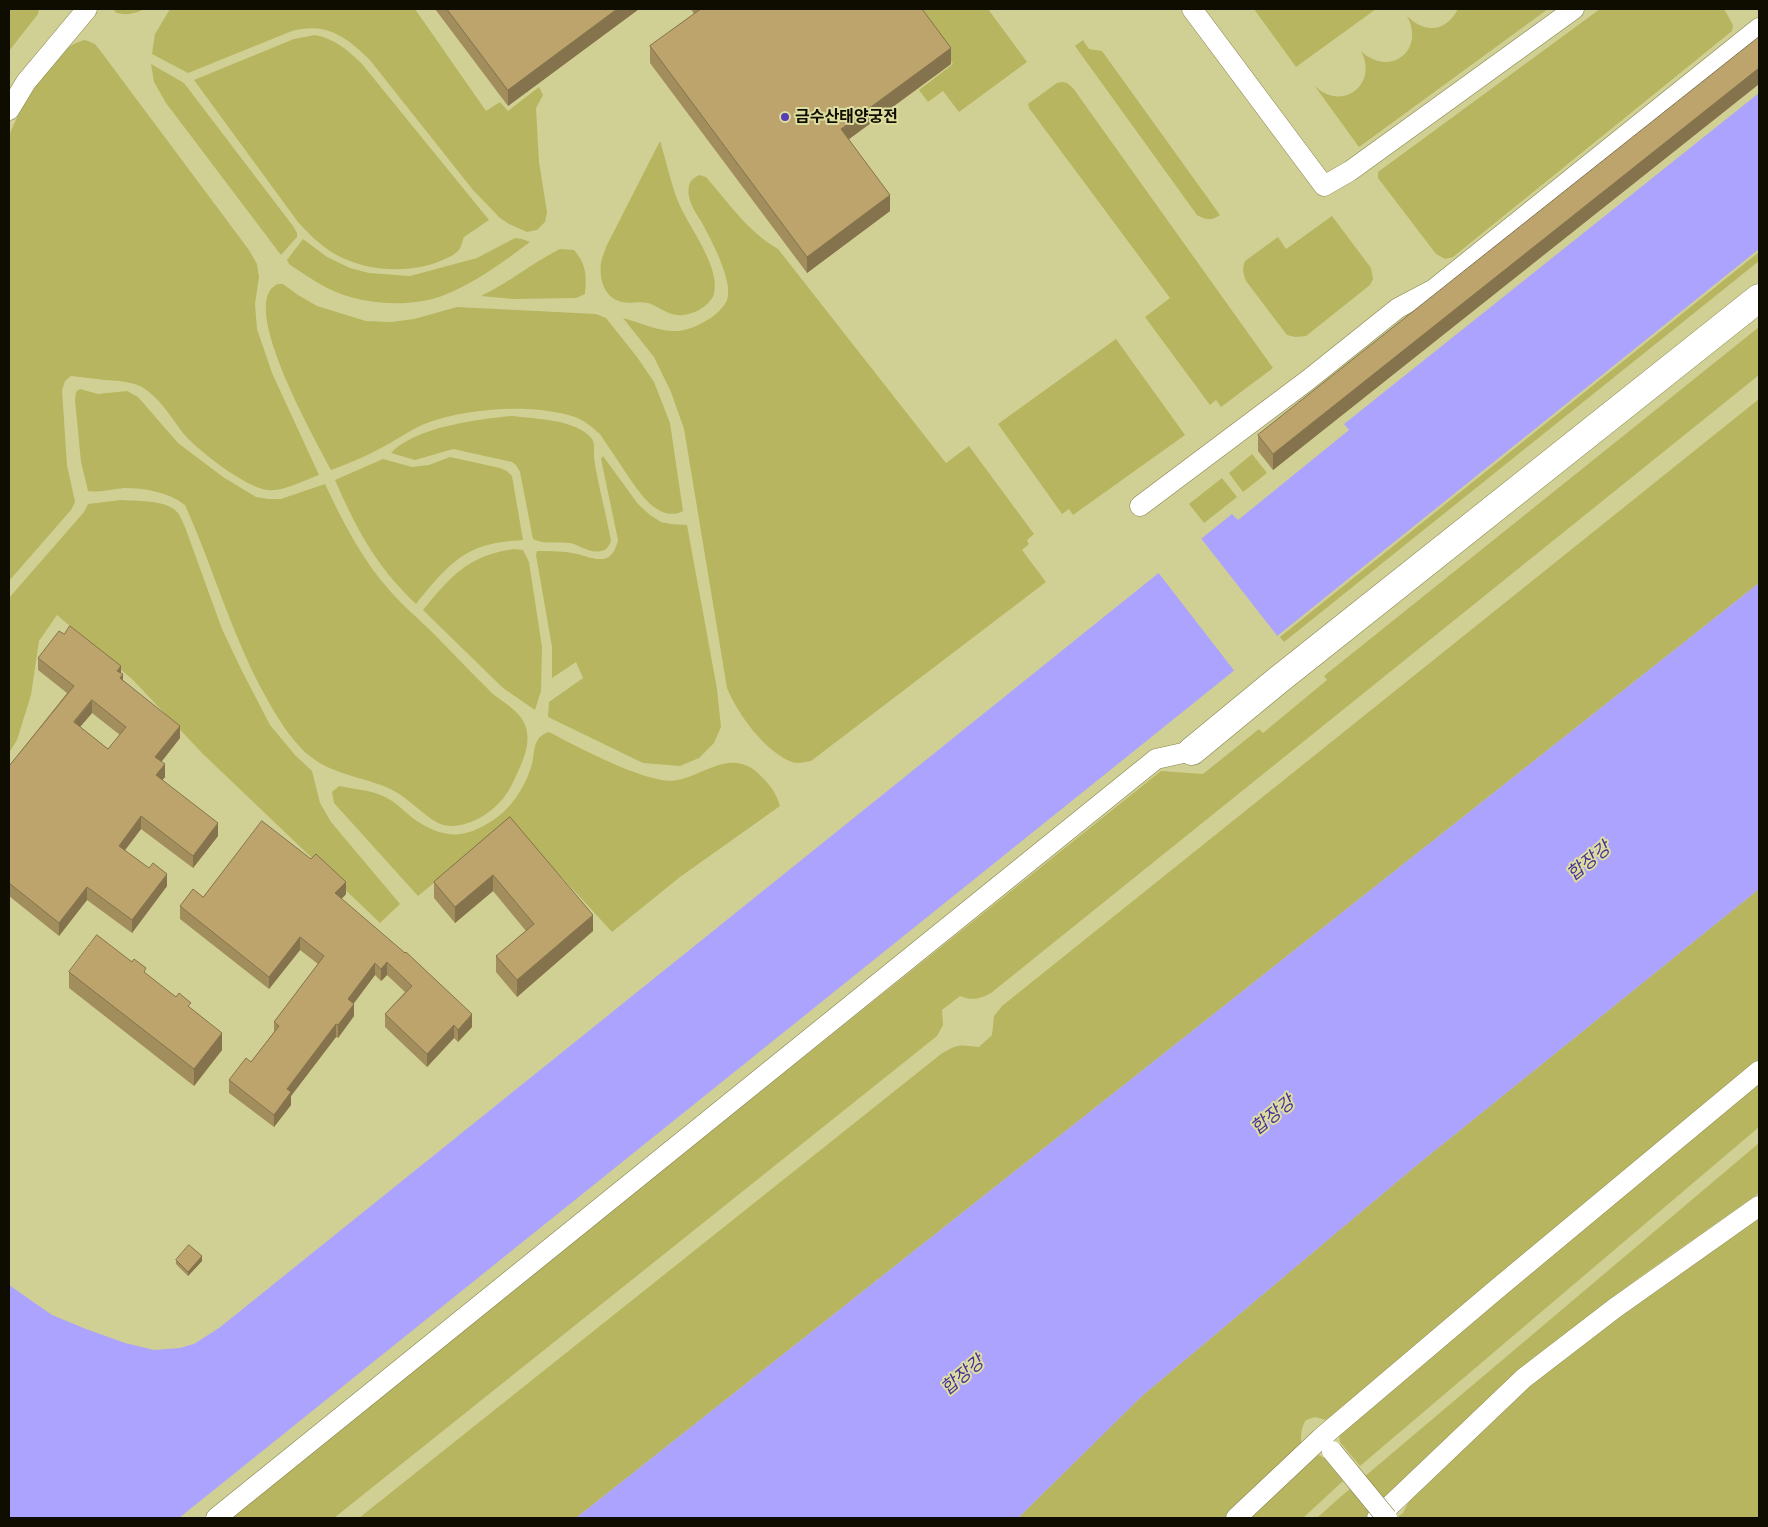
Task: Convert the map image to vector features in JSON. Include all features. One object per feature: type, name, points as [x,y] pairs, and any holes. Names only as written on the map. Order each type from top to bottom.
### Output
[{"type":"street","points":[[9,110],[26,82],[86,9]]},
{"type":"street","points":[[1192,9],[1324,186],[1350,171],[1574,9]]},
{"type":"street","points":[[1140,506],[1308,380],[1398,308],[1434,288],[1759,28]]},
{"type":"street","points":[[216,1518],[1156,759],[1192,751],[1277,681],[1759,298]]},
{"type":"street","points":[[1236,1518],[1326,1444],[1505,1281],[1759,1071]]},
{"type":"street","points":[[1377,1518],[1524,1378],[1614,1308],[1759,1206]]},
{"type":"street","points":[[1326,1444],[1387,1518]]},
{"type":"shaded area","points":[[9,9],[39,9],[38,14],[9,51]]},
{"type":"shaded area","points":[[114,9],[144,9],[126,14],[115,12]]},
{"type":"shaded area","points":[[170,9],[415,9],[486,111],[500,102],[508,111],[539,87],[543,95],[536,108],[539,162],[547,212],[545,222],[537,230],[527,232],[500,218],[473,190],[369,59],[343,38],[334,33],[315,28],[292,31],[188,73],[152,54],[155,34]]},
{"type":"shaded area","points":[[913,9],[988,9],[1027,62],[959,112],[943,91],[928,102],[919,90],[953,64]]},
{"type":"shaded area","points":[[1254,9],[1376,9],[1296,67]]},
{"type":"shaded area","points":[[1458,9],[1548,9],[1359,147],[1314,85],[1325,93],[1345,96],[1361,84],[1365,75],[1365,63],[1361,51],[1372,59],[1383,62],[1393,61],[1402,57],[1408,50],[1412,40],[1412,29],[1407,16],[1421,26],[1435,28],[1448,22]]},
{"type":"shaded area","points":[[1600,9],[1724,9],[1733,25],[1732,31],[1453,257],[1445,259],[1436,254],[1378,178],[1378,172]]},
{"type":"shaded area","points":[[315,35],[329,39],[341,46],[362,64],[489,220],[464,237],[461,246],[454,254],[425,266],[384,269],[357,264],[328,250],[314,239],[298,222],[194,80],[294,39]]},
{"type":"shaded area","points":[[85,40],[95,44],[102,53],[249,250],[257,264],[259,277],[255,304],[257,329],[272,373],[319,475],[280,489],[268,490],[259,488],[235,476],[199,449],[183,433],[159,402],[142,387],[124,382],[71,376],[65,381],[62,390],[67,465],[75,502],[71,510],[9,581],[9,136],[21,109],[49,66],[72,45]]},
{"type":"shaded area","points":[[1083,40],[1089,49],[1102,51],[1220,215],[1208,219],[1197,215],[1075,46]]},
{"type":"shaded area","points":[[151,64],[184,83],[293,226],[297,237],[281,255],[166,103],[154,82]]},
{"type":"shaded area","points":[[1057,83],[1067,83],[1073,88],[1273,368],[1221,407],[1216,400],[1210,405],[1145,317],[1170,298],[1029,108],[1028,104]]},
{"type":"shaded area","points":[[660,141],[677,199],[708,258],[715,283],[712,299],[704,307],[693,313],[682,315],[669,313],[648,303],[625,303],[616,300],[604,287],[601,275],[601,263],[607,245]]},
{"type":"shaded area","points":[[699,175],[706,177],[757,234],[778,249],[946,463],[969,446],[1034,534],[1027,540],[1029,544],[1022,550],[1046,582],[811,761],[792,762],[772,750],[745,720],[727,688],[684,429],[671,392],[654,357],[623,318],[657,329],[686,330],[711,318],[720,311],[726,302],[728,292],[724,271],[710,238],[692,205],[688,191],[690,182]]},
{"type":"shaded area","points":[[1332,216],[1371,268],[1373,279],[1370,285],[1306,336],[1295,337],[1287,335],[1246,281],[1243,266],[1245,261],[1278,237],[1286,249]]},
{"type":"shaded area","points":[[515,238],[530,242],[488,272],[454,291],[428,300],[414,302],[384,303],[340,294],[312,279],[289,264],[287,260],[303,239],[327,257],[350,268],[369,273],[410,276],[477,258]]},
{"type":"shaded area","points":[[560,249],[574,250],[581,260],[586,275],[585,294],[576,298],[513,299],[481,296],[502,285]]},
{"type":"shaded area","points":[[1759,252],[1759,261],[1284,642],[1280,637]]},
{"type":"shaded area","points":[[278,284],[283,284],[317,306],[366,321],[391,322],[414,319],[457,307],[596,314],[606,318],[654,382],[670,423],[683,511],[673,514],[664,512],[655,508],[647,501],[600,434],[588,424],[575,417],[540,410],[501,409],[443,418],[420,426],[371,453],[331,470],[297,404],[272,343],[266,317],[267,296]]},
{"type":"shaded area","points":[[1759,327],[1759,375],[991,993],[976,999],[960,996],[942,1010],[943,1025],[937,1036],[334,1518],[228,1518],[1161,771],[1203,774],[1259,729],[1263,733],[1327,680],[1324,676]]},
{"type":"shaded area","points":[[1116,339],[1185,435],[1073,515],[1069,509],[1062,514],[998,424]]},
{"type":"shaded area","points":[[80,389],[98,394],[127,391],[138,397],[178,443],[223,477],[256,497],[281,499],[325,484],[354,540],[381,580],[493,694],[516,711],[523,720],[528,738],[526,751],[505,796],[491,811],[469,823],[461,825],[453,826],[438,823],[393,790],[330,768],[320,763],[301,748],[279,720],[250,666],[185,505],[164,494],[148,490],[124,488],[88,491],[81,462],[75,400],[76,392]]},
{"type":"shaded area","points":[[1759,399],[1759,583],[576,1518],[359,1518],[941,1054],[959,1046],[979,1047],[992,1035],[994,1016],[1002,1006]]},
{"type":"shaded area","points":[[512,416],[543,419],[566,424],[585,432],[592,439],[594,458],[611,541],[606,549],[597,552],[570,543],[542,542],[533,539],[520,472],[512,462],[453,449],[415,460],[391,453],[402,444],[431,431],[465,422]]},
{"type":"shaded area","points":[[1252,454],[1267,473],[1243,492],[1229,473]]},
{"type":"shaded area","points":[[603,456],[638,504],[650,515],[661,522],[687,525],[717,689],[721,727],[714,743],[699,758],[680,766],[643,763],[548,717],[549,702],[583,678],[576,662],[552,678],[552,647],[536,555],[537,551],[557,551],[602,559],[612,554],[618,540],[601,459]]},
{"type":"shaded area","points":[[450,457],[500,468],[512,476],[523,540],[489,545],[464,555],[446,570],[416,604],[390,576],[369,546],[351,515],[335,480],[383,459],[412,467],[429,465]]},
{"type":"shaded area","points":[[1222,478],[1237,497],[1204,523],[1189,504]]},
{"type":"shaded area","points":[[121,500],[164,504],[175,510],[180,516],[222,629],[270,725],[295,755],[312,771],[320,803],[331,822],[400,904],[380,923],[203,754],[133,680],[57,615],[39,641],[31,695],[17,740],[9,753],[9,598],[84,512],[88,504]]},
{"type":"shaded area","points":[[514,549],[523,550],[529,562],[542,647],[541,691],[535,710],[503,688],[423,610],[452,577],[462,569],[485,556]]},
{"type":"shaded area","points":[[549,732],[619,766],[662,780],[675,780],[712,767],[737,763],[749,767],[762,777],[771,787],[780,806],[680,877],[612,932],[510,821],[418,896],[334,803],[332,792],[339,786],[367,791],[388,798],[429,828],[450,834],[469,832],[500,815],[510,805],[523,787],[529,773],[537,741],[542,735]]},
{"type":"shaded area","points":[[1759,889],[1759,1063],[1326,1420],[1315,1417],[1306,1420],[1302,1430],[1301,1448],[1229,1518],[1018,1518],[1142,1396],[1417,1165]]},
{"type":"shaded area","points":[[1759,1077],[1759,1127],[1360,1466],[1340,1442],[1339,1435]]},
{"type":"shaded area","points":[[1759,1143],[1759,1193],[1637,1279],[1533,1358],[1367,1518],[1317,1518],[1338,1499]]},
{"type":"shaded area","points":[[1759,1216],[1759,1518],[1397,1518],[1403,1513],[1411,1497],[1530,1384],[1617,1315]]},
{"type":"shaded area","points":[[1315,1454],[1323,1457],[1343,1481],[1303,1518],[1244,1518]]},
{"type":"water","points":[[1759,93],[1759,249],[179,1518],[9,1518],[9,1285],[52,1315],[125,1343],[154,1350],[180,1348],[194,1344],[219,1328],[1232,514],[1238,520],[1349,430],[1344,424]]},
{"type":"water","name":"합장강","points":[[1759,583],[1759,889],[1417,1165],[1142,1396],[1018,1518],[576,1518]]},
{"type":"pier","points":[[1200,537],[1279,638],[1236,673],[1157,571]]},
{"type":"building","points":[[447,9],[617,9],[508,90]]},
{"type":"building","name":"금수산태양궁전","points":[[701,9],[922,9],[951,48],[841,129],[890,195],[807,257],[650,46]]},
{"type":"building","points":[[1759,37],[1759,68],[1273,454],[1258,435]]},
{"type":"building","points":[[70,626],[121,666],[117,671],[123,674],[120,678],[180,726],[155,757],[165,764],[156,775],[218,823],[193,856],[141,816],[119,846],[149,868],[153,863],[167,874],[132,920],[87,887],[59,923],[9,883],[9,766],[74,686],[38,658],[59,631],[64,634]],"holes":[[[92,700],[126,727],[108,749],[74,722]]]},
{"type":"building","points":[[510,817],[593,915],[517,980],[496,956],[534,924],[493,875],[455,907],[434,882]]},
{"type":"building","points":[[262,821],[311,859],[316,854],[346,882],[335,893],[406,952],[472,1014],[458,1030],[454,1025],[427,1054],[385,1014],[412,986],[387,962],[381,969],[375,963],[348,999],[354,1004],[338,1025],[336,1024],[287,1089],[291,1092],[274,1115],[229,1080],[246,1058],[251,1062],[279,1026],[274,1022],[324,956],[300,937],[269,977],[180,906],[193,889],[203,897]]},
{"type":"building","points":[[97,935],[132,962],[134,959],[146,968],[144,972],[176,997],[179,993],[191,1003],[188,1006],[222,1033],[194,1069],[69,972]]},
{"type":"building","points":[[189,1245],[202,1256],[188,1272],[176,1260]]},
{"type":"place","name":"금수산태양궁전","points":[[785,117]]}]
